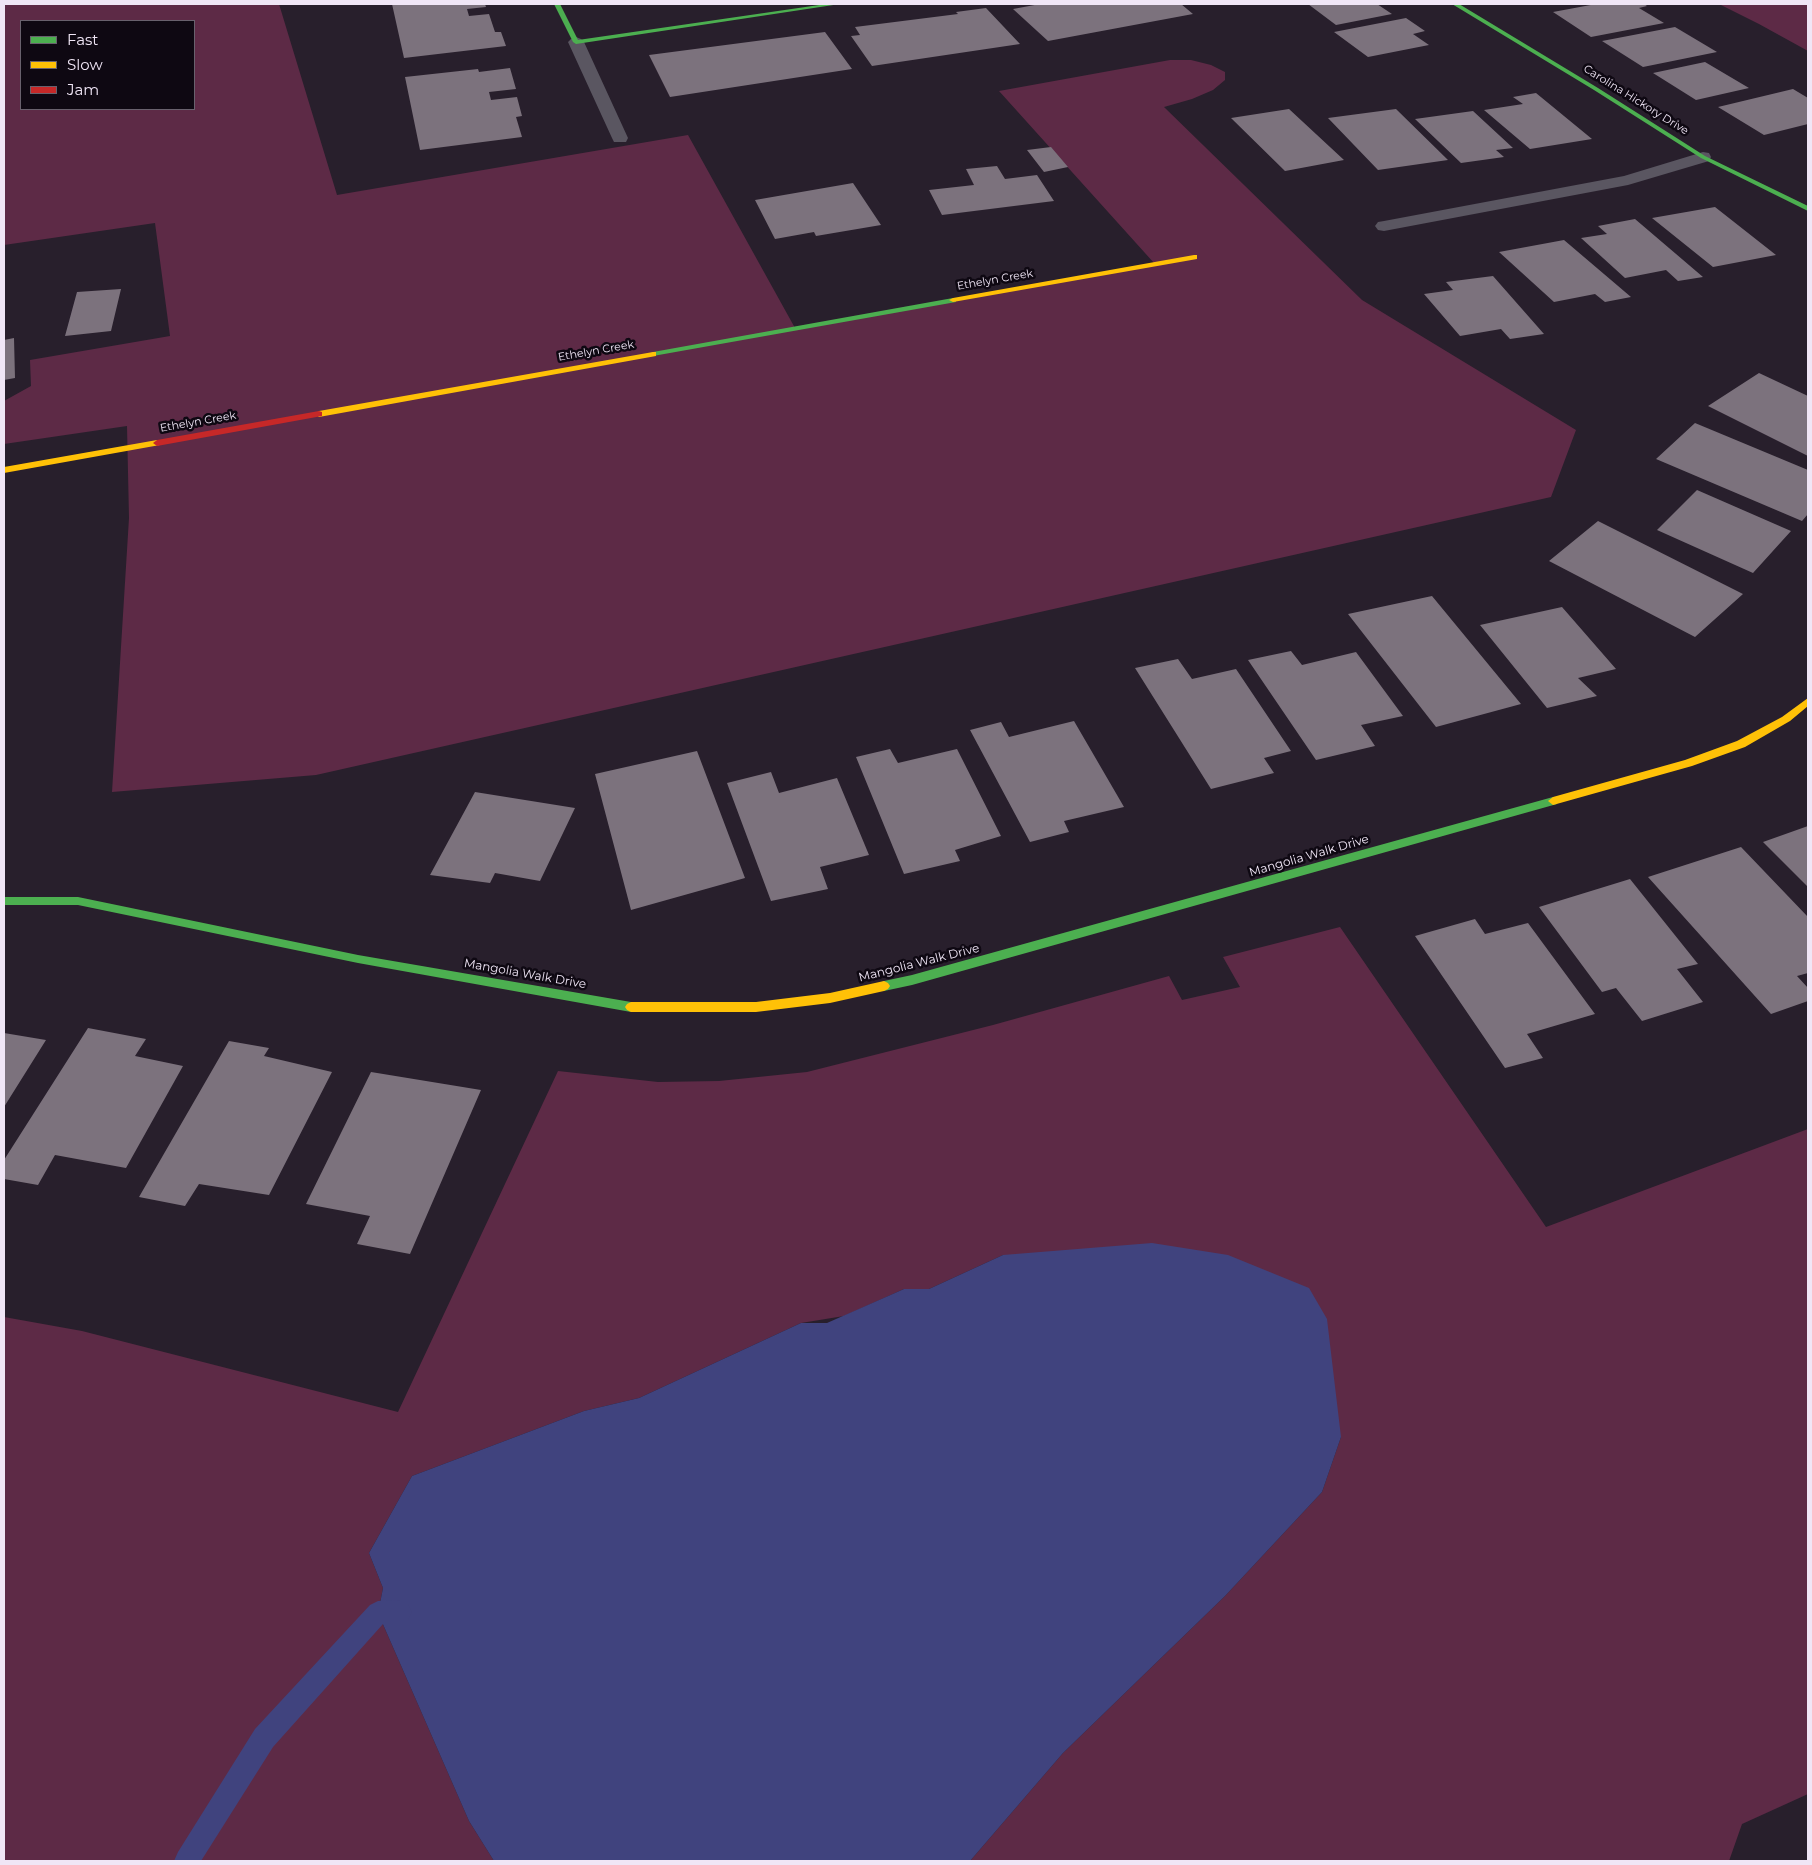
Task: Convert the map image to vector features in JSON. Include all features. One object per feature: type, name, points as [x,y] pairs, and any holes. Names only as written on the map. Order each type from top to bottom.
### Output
[{"type":"street","points":[[557,4],[620,138]]},
{"type":"street","points":[[576,42],[837,4]]},
{"type":"street","name":"Carolina Hickory Drive","points":[[1455,4],[1596,89],[1703,157],[1808,209]]},
{"type":"street","points":[[1384,226],[1594,188],[1628,180],[1703,157]]},
{"type":"street","name":"Ethelyn Creek","points":[[4,470],[1194,257]]},
{"type":"street","name":"Mangolia Walk Drive","points":[[4,901],[78,901],[358,959],[634,1008],[756,1007],[830,998],[912,980],[1670,769],[1741,744],[1786,719],[1808,701]]},
{"type":"shaded area","points":[[4,4],[279,4],[337,195],[688,135],[795,328],[1154,263],[999,91],[1170,60],[1191,60],[1211,65],[1225,72],[1225,80],[1213,90],[1192,99],[1164,107],[1362,300],[1576,430],[1551,497],[316,775],[112,792],[129,518],[127,426],[4,444],[4,401],[31,386],[30,360],[170,336],[155,223],[4,245]]},
{"type":"shaded area","points":[[1719,4],[1808,4],[1808,51],[1759,24]]},
{"type":"shaded area","points":[[1340,927],[1546,1227],[1808,1129],[1808,1794],[1742,1824],[1729,1861],[970,1861],[1063,1753],[1225,1596],[1322,1492],[1341,1437],[1003,1255],[929,1289],[904,1289],[844,1316],[801,1323],[639,1398],[584,1411],[412,1476],[369,1553],[383,1588],[378,1613],[469,1821],[494,1861],[4,1861],[4,1317],[82,1331],[398,1412],[558,1071],[658,1082],[719,1081],[807,1072],[993,1025],[1169,976],[1182,1000],[1240,987],[1223,957]]},
{"type":"shaded area","points":[[1152,1243],[1228,1255],[1309,1288],[1327,1319],[1341,1437],[1322,1492],[1225,1596],[1063,1753],[970,1861],[494,1861],[469,1821],[378,1613],[383,1588],[369,1553],[412,1476],[584,1411],[639,1398],[801,1323],[827,1323],[904,1289],[929,1289],[1003,1255]]},
{"type":"building","points":[[392,4],[485,4],[486,7],[467,9],[469,16],[489,14],[495,32],[501,32],[506,46],[404,58]]},
{"type":"building","points":[[1040,4],[1181,4],[1193,14],[1048,41],[1013,9]]},
{"type":"building","points":[[1308,4],[1377,4],[1392,14],[1336,25]]},
{"type":"building","points":[[1596,4],[1644,4],[1647,6],[1639,8],[1664,23],[1591,37],[1553,12]]},
{"type":"building","points":[[986,8],[1020,44],[872,66],[851,36],[860,35],[855,27],[958,14],[956,12]]},
{"type":"building","points":[[1406,18],[1425,31],[1413,34],[1429,45],[1368,57],[1334,32]]},
{"type":"building","points":[[1675,27],[1717,52],[1643,67],[1602,41]]},
{"type":"building","points":[[825,32],[852,69],[670,97],[649,55]]},
{"type":"building","points":[[1705,62],[1749,88],[1696,100],[1653,73]]},
{"type":"building","points":[[510,68],[516,89],[489,92],[491,100],[517,97],[522,116],[516,117],[522,137],[420,150],[405,77],[478,69],[479,72]]},
{"type":"building","points":[[1793,89],[1808,98],[1808,124],[1764,135],[1718,107]]},
{"type":"building","points":[[1536,93],[1592,139],[1530,149],[1484,110],[1523,104],[1513,97]]},
{"type":"building","points":[[1289,109],[1344,160],[1285,171],[1231,118]]},
{"type":"building","points":[[1396,109],[1448,160],[1378,170],[1328,118]]},
{"type":"building","points":[[1473,111],[1513,148],[1496,150],[1504,157],[1461,163],[1415,119]]},
{"type":"building","points":[[1051,147],[1068,167],[1044,172],[1027,150]]},
{"type":"building","points":[[997,166],[1005,179],[1037,175],[1054,201],[942,215],[929,190],[974,185],[966,169]]},
{"type":"building","points":[[853,183],[881,225],[816,236],[814,232],[775,239],[755,200]]},
{"type":"building","points":[[1715,207],[1776,255],[1713,267],[1652,218]]},
{"type":"building","points":[[1635,219],[1703,277],[1678,281],[1666,270],[1625,278],[1581,238],[1607,234],[1598,226]]},
{"type":"building","points":[[1564,240],[1631,297],[1605,302],[1595,294],[1554,302],[1499,252]]},
{"type":"building","points":[[1493,276],[1544,334],[1510,339],[1501,329],[1460,336],[1424,294],[1453,290],[1446,282]]},
{"type":"building","points":[[121,289],[111,331],[65,336],[77,292]]},
{"type":"building","points":[[14,338],[15,378],[4,380],[4,340]]},
{"type":"building","points":[[1759,373],[1808,396],[1808,456],[1708,406]]},
{"type":"building","points":[[1695,423],[1808,470],[1808,514],[1802,521],[1656,459]]},
{"type":"building","points":[[1697,490],[1791,531],[1753,573],[1657,530]]},
{"type":"building","points":[[1598,521],[1743,594],[1695,637],[1549,561]]},
{"type":"building","points":[[1432,596],[1521,704],[1436,727],[1348,614]]},
{"type":"building","points":[[1562,607],[1616,669],[1578,678],[1597,696],[1547,708],[1480,625]]},
{"type":"building","points":[[1291,651],[1302,665],[1356,652],[1403,716],[1361,725],[1375,746],[1316,760],[1248,660]]},
{"type":"building","points":[[1178,659],[1192,679],[1236,669],[1291,751],[1264,758],[1274,773],[1211,789],[1135,668]]},
{"type":"building","points":[[1074,721],[1124,807],[1064,821],[1069,832],[1030,842],[970,730],[1001,722],[1009,737]]},
{"type":"building","points":[[890,749],[898,763],[957,749],[1001,836],[955,850],[960,861],[904,874],[856,757]]},
{"type":"building","points":[[697,751],[745,878],[631,910],[595,774]]},
{"type":"building","points":[[771,772],[779,793],[837,778],[869,855],[820,867],[828,889],[771,901],[727,783]]},
{"type":"building","points":[[475,792],[575,808],[540,881],[495,873],[490,883],[430,875]]},
{"type":"building","points":[[1808,826],[1808,887],[1763,842]]},
{"type":"building","points":[[1741,847],[1808,917],[1808,973],[1797,976],[1808,988],[1808,1001],[1771,1014],[1648,877]]},
{"type":"building","points":[[1630,879],[1698,964],[1677,969],[1703,1002],[1642,1021],[1616,988],[1602,992],[1539,907]]},
{"type":"building","points":[[1475,919],[1485,934],[1528,923],[1595,1014],[1527,1034],[1543,1058],[1505,1068],[1415,936]]},
{"type":"building","points":[[88,1028],[146,1039],[135,1056],[183,1066],[126,1168],[55,1155],[38,1185],[4,1179],[4,1160]]},
{"type":"building","points":[[4,1033],[46,1040],[4,1107]]},
{"type":"building","points":[[229,1041],[269,1048],[264,1056],[332,1072],[269,1195],[199,1184],[185,1206],[139,1197]]},
{"type":"building","points":[[371,1072],[481,1090],[410,1254],[357,1244],[370,1216],[306,1204]]},
{"type":"waterway","points":[[187,1861],[264,1738],[378,1613],[400,1612]]},
{"type":"traffic: fast","points":[[557,4],[576,42],[837,4]]},
{"type":"traffic: fast","points":[[1455,4],[1596,89],[1703,157],[1808,209]]},
{"type":"traffic: fast","points":[[653,354],[953,300]]},
{"type":"traffic: fast","points":[[884,986],[912,980],[1553,801]]},
{"type":"traffic: fast","points":[[4,901],[78,901],[358,959],[631,1007]]},
{"type":"traffic: slow","points":[[953,300],[1194,257]]},
{"type":"traffic: slow","points":[[319,414],[653,354]]},
{"type":"traffic: slow","points":[[4,470],[157,443]]},
{"type":"traffic: slow","points":[[1553,801],[1688,763],[1741,744],[1786,719],[1808,701]]},
{"type":"traffic: slow","points":[[631,1007],[756,1007],[830,998],[884,986]]},
{"type":"traffic: jam","points":[[157,443],[319,414]]}]
